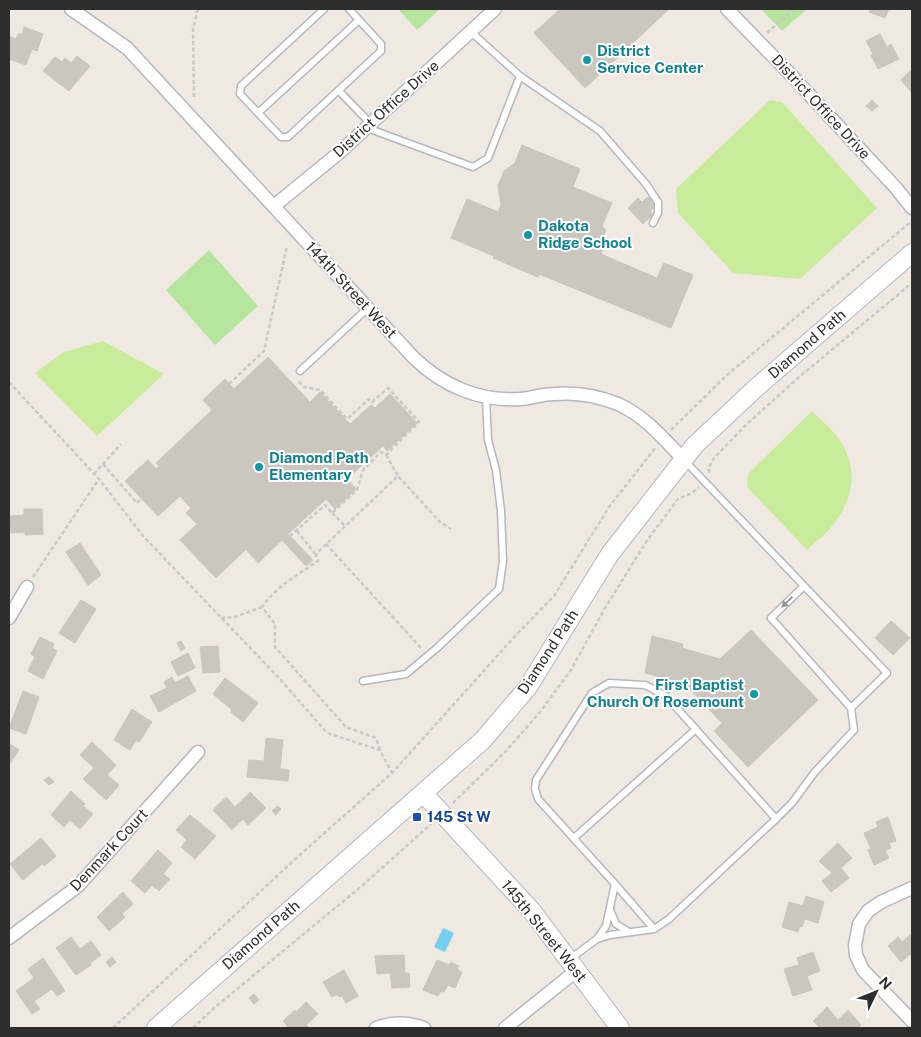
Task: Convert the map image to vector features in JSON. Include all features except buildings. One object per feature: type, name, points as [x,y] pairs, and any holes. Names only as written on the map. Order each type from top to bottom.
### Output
[{"type":"street","name":"144th Street West","points":[[71,9],[127,48],[426,369],[455,387],[486,398],[520,399],[554,394],[586,395],[618,404],[646,421],[684,460]]},
{"type":"street","name":"District Office Drive","points":[[727,9],[896,188],[912,208]]},
{"type":"street","name":"District Office Drive","points":[[274,206],[369,126],[471,32],[491,10]]},
{"type":"street","name":"Diamond Path","points":[[156,1028],[483,740],[528,687],[610,554],[695,445],[757,387],[912,253]]},
{"type":"street","points":[[9,618],[27,587]]},
{"type":"street","name":"Denmark Court","points":[[9,938],[78,886],[198,752]]},
{"type":"street","name":"145th Street West","points":[[423,793],[531,910],[620,1028]]},
{"type":"street","points":[[912,888],[872,908],[861,919],[855,939],[856,955],[863,970],[912,1021]]},
{"type":"street","points":[[505,1028],[572,966]]},
{"type":"street","points":[[376,1028],[402,1023],[414,1024],[424,1028]]},
{"type":"lane","points":[[324,9],[241,86],[240,94],[281,137],[288,137],[381,51],[381,44],[348,9]]},
{"type":"lane","points":[[258,113],[359,20]]},
{"type":"lane","points":[[471,32],[520,76],[600,131],[646,184],[658,202],[658,213],[653,223]]},
{"type":"lane","points":[[339,91],[369,126],[473,167],[488,158],[520,76]]},
{"type":"lane","points":[[300,371],[368,308]]},
{"type":"lane","points":[[363,681],[406,674],[437,648],[499,589],[503,561],[501,511],[496,470],[488,440],[486,398]]},
{"type":"lane","points":[[684,460],[887,673],[851,708]]},
{"type":"lane","points":[[597,939],[610,935],[654,929],[669,919],[792,803],[814,773],[854,730],[851,708],[771,618],[804,586]]},
{"type":"lane","points":[[654,929],[538,799],[535,789],[536,780],[592,693],[609,683],[645,686],[666,696],[776,819]]},
{"type":"lane","points":[[574,838],[696,729]]},
{"type":"lane","points":[[572,966],[597,939],[606,926],[615,884]]},
{"type":"lane","points":[[610,910],[616,924],[629,932]]},
{"type":"path","points":[[194,97],[193,29],[198,9]]},
{"type":"path","points":[[759,42],[793,9]]},
{"type":"path","points":[[114,1028],[296,859],[392,773],[516,635],[554,596],[609,507],[683,417],[728,374],[912,220]]},
{"type":"path","points":[[229,384],[264,351],[287,246]]},
{"type":"path","points":[[298,381],[304,387],[320,390],[347,419],[369,399],[372,402],[388,388],[419,422],[386,455]]},
{"type":"path","points":[[9,382],[99,479],[143,536],[279,678],[328,733],[380,750]]},
{"type":"path","points":[[94,474],[121,444]]},
{"type":"path","points":[[332,513],[357,490],[363,470],[381,452],[386,455],[398,476],[440,522],[451,529]]},
{"type":"path","points":[[103,464],[138,503],[141,499]]},
{"type":"path","points":[[316,555],[398,476]]},
{"type":"path","points":[[27,587],[99,479]]},
{"type":"path","points":[[290,536],[298,531],[325,505],[345,526]]},
{"type":"path","points":[[221,618],[235,617],[262,607],[270,597],[299,572],[318,562],[316,555],[298,531]]},
{"type":"path","points":[[326,544],[423,650]]},
{"type":"path","points":[[262,607],[275,624],[275,647],[346,727],[376,738],[392,773]]},
{"type":"green space","points":[[398,9],[440,9],[417,30]]},
{"type":"green space","points":[[761,9],[807,9],[782,31]]},
{"type":"green space","points":[[770,100],[782,102],[877,208],[800,279],[733,273],[678,213],[676,189]]},
{"type":"green space","points":[[209,250],[258,306],[215,345],[166,290]]},
{"type":"green space","points":[[103,341],[164,374],[97,436],[35,373],[64,352]]},
{"type":"green space","points":[[812,411],[836,435],[845,450],[851,472],[851,483],[845,505],[839,516],[829,529],[807,550],[747,487],[748,474]]},
{"type":"water","points":[[443,928],[454,933],[445,952],[434,947]]},
{"type":"place","name":"District Service Center","points":[[587,60]]},
{"type":"place","name":"Dakota Ridge School","points":[[528,235]]},
{"type":"place","name":"Diamond Path Elementary","points":[[259,467]]},
{"type":"place","name":"First Baptist Church Of Rosemount","points":[[754,694]]},
{"type":"place","name":"145 St W","points":[[417,817]]}]
